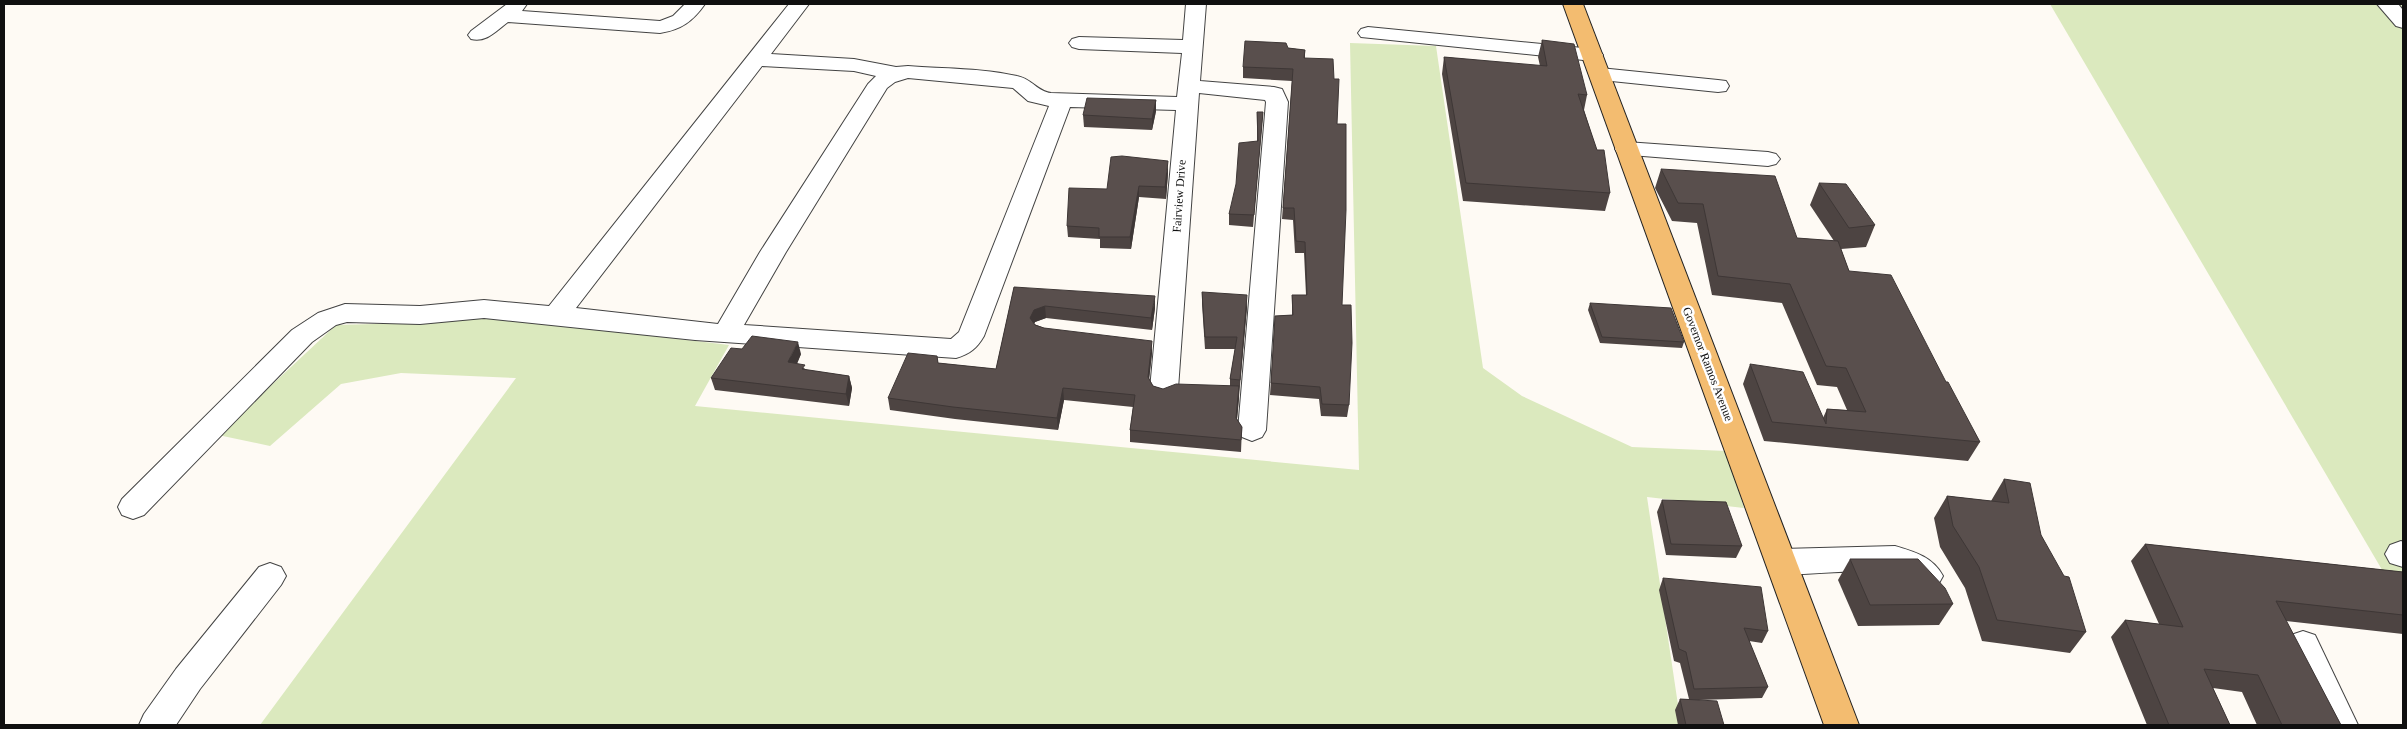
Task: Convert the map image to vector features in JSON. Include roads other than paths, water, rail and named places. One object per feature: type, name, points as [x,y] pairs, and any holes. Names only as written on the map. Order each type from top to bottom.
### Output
[{"type":"main road","name":"Governor Ramos Avenue","points":[[1573,4],[1842,725]]},
{"type":"street","points":[[478,35],[511,10],[660,27],[672,26],[682,20],[695,4]]},
{"type":"street","points":[[556,315],[799,4]]},
{"type":"street","name":"Fairview Drive","points":[[1164,389],[1196,4]]},
{"type":"street","points":[[2387,4],[2403,22]]},
{"type":"street","points":[[1368,33],[1596,64],[1718,86]]},
{"type":"street","points":[[1079,42],[1193,47]]},
{"type":"street","points":[[757,59],[854,65],[896,73]]},
{"type":"street","points":[[726,333],[802,204],[879,84],[887,76],[908,72],[1022,83],[1033,95],[1046,99],[1062,100],[1266,92],[1274,94],[1277,102],[1252,430]]},
{"type":"street","points":[[133,507],[302,336],[327,319],[345,313],[420,315],[484,309],[726,333],[947,349],[956,348],[964,344],[971,336],[1062,100]]},
{"type":"street","points":[[1626,149],[1768,159]]},
{"type":"street","points":[[1140,340],[1168,343]]},
{"type":"street","points":[[1782,562],[1895,559],[1910,564],[1929,577],[1941,598]]},
{"type":"street","points":[[156,725],[188,679],[270,576]]},
{"type":"street","points":[[2302,645],[2341,725]]}]
